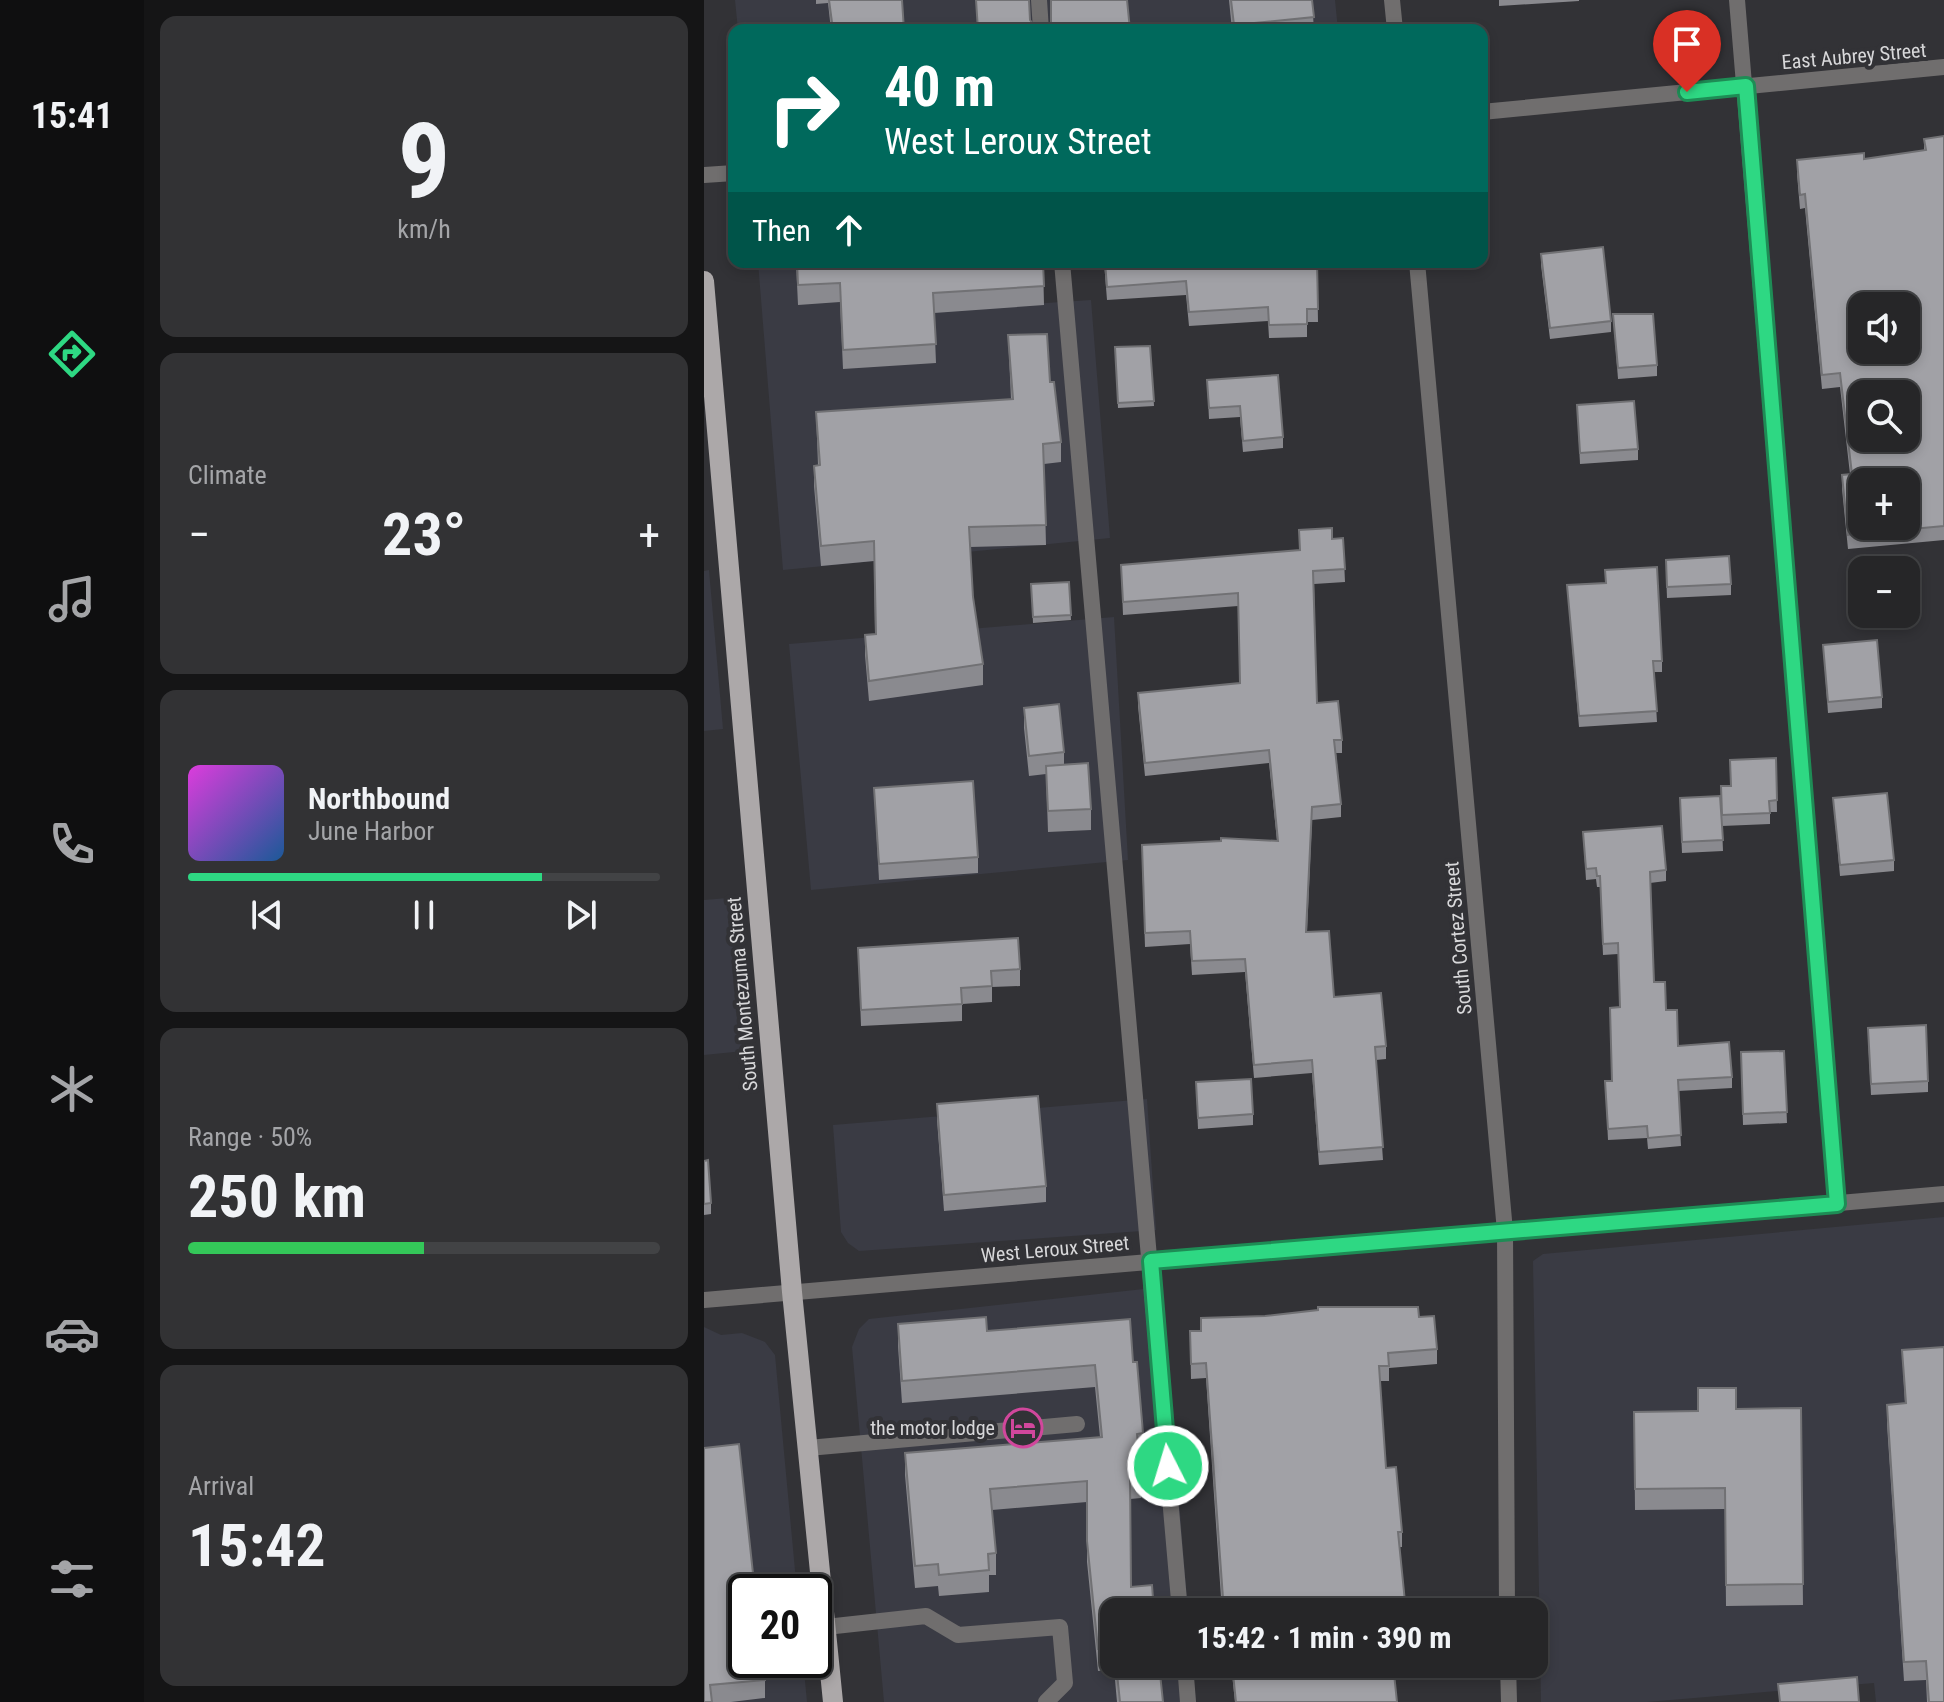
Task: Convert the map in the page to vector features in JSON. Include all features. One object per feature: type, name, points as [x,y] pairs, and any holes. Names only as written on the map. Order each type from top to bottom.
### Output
[{"type":"main road","name":"South Montezuma Street","points":[[704,281],[792,1292],[821,1574]]},
{"type":"main road","name":"South Montezuma Street","points":[[831,1678],[833,1702]]},
{"type":"street","points":[[1039,0],[1041,24]]},
{"type":"street","points":[[1392,0],[1394,24]]},
{"type":"street","points":[[1737,0],[1837,1204]]},
{"type":"street","name":"East Aubrey Street","points":[[1488,111],[1944,67]]},
{"type":"street","points":[[704,175],[728,173]]},
{"type":"street","points":[[1063,268],[1179,1598]]},
{"type":"street","name":"South Cortez Street","points":[[1418,268],[1505,1231],[1507,1598]]},
{"type":"street","name":"West Leroux Street","points":[[704,1300],[1944,1194]]},
{"type":"street","points":[[808,1448],[1077,1424]]},
{"type":"street","points":[[832,1626],[926,1616],[958,1635],[1060,1627],[1065,1683],[1046,1702]]},
{"type":"street","points":[[1186,1678],[1188,1702]]},
{"type":"street","points":[[1508,1678],[1509,1702]]},
{"type":"shaded area","points":[[735,0],[1335,0],[1337,24],[737,24]]},
{"type":"shaded area","points":[[758,268],[878,268],[882,314],[1091,300],[1110,538],[783,570]]},
{"type":"shaded area","points":[[709,570],[723,729],[704,731],[704,571]]},
{"type":"shaded area","points":[[1114,617],[1128,860],[811,890],[789,644]]},
{"type":"shaded area","points":[[740,897],[754,1050],[704,1055],[704,900]]},
{"type":"shaded area","points":[[1147,1099],[1156,1230],[859,1251],[848,1243],[841,1232],[833,1125]]},
{"type":"shaded area","points":[[1944,1217],[1944,1702],[1876,1702],[1874,1683],[1647,1702],[1541,1702],[1541,1678],[1548,1678],[1548,1598],[1539,1598],[1533,1261],[1543,1254]]},
{"type":"shaded area","points":[[1162,1287],[1187,1598],[1100,1598],[1100,1678],[1193,1678],[1196,1702],[884,1702],[852,1347],[859,1329],[869,1319]]},
{"type":"shaded area","points":[[704,1327],[721,1335],[742,1333],[765,1342],[775,1355],[795,1574],[728,1574],[728,1678],[805,1678],[807,1702],[704,1702]]},
{"type":"building","points":[[829,0],[902,0],[904,24],[832,24]]},
{"type":"building","points":[[976,0],[1029,0],[1033,24],[978,24]]},
{"type":"building","points":[[1051,0],[1127,0],[1129,24],[1050,24]]},
{"type":"building","points":[[1231,0],[1312,0],[1314,17],[1234,24]]},
{"type":"building","points":[[1944,136],[1944,526],[1920,528],[1920,468],[1851,468],[1849,452],[1920,452],[1920,380],[1848,380],[1848,440],[1840,373],[1822,375],[1805,194],[1800,195],[1797,160],[1864,153],[1864,159],[1926,150],[1924,139]]},
{"type":"building","points":[[1603,247],[1611,321],[1550,328],[1541,254]]},
{"type":"building","points":[[797,268],[1043,268],[1044,286],[933,293],[936,344],[843,350],[840,283],[798,285]]},
{"type":"building","points":[[1105,268],[1317,268],[1318,309],[1307,309],[1307,324],[1269,325],[1268,307],[1189,312],[1186,281],[1107,287]]},
{"type":"building","points":[[1613,314],[1653,314],[1657,365],[1618,368]]},
{"type":"building","points":[[1047,334],[1050,382],[1054,382],[1061,442],[1043,444],[1046,525],[969,527],[973,597],[983,664],[869,681],[865,635],[876,634],[874,541],[821,546],[814,466],[820,465],[816,412],[1013,399],[1008,335]]},
{"type":"building","points":[[1150,346],[1154,401],[1118,403],[1115,347]]},
{"type":"building","points":[[1278,375],[1283,437],[1243,441],[1240,406],[1209,408],[1207,380]]},
{"type":"building","points":[[1634,401],[1638,449],[1580,453],[1577,405]]},
{"type":"building","points":[[1848,474],[1848,535],[1842,475]]},
{"type":"building","points":[[1332,528],[1332,539],[1343,538],[1345,569],[1313,571],[1317,703],[1338,701],[1342,740],[1334,740],[1341,804],[1312,807],[1306,932],[1329,931],[1334,997],[1381,993],[1386,1046],[1375,1047],[1383,1147],[1319,1152],[1312,1060],[1254,1065],[1245,959],[1192,961],[1190,931],[1145,933],[1142,845],[1221,841],[1221,838],[1278,841],[1269,750],[1145,763],[1138,693],[1240,683],[1238,593],[1123,602],[1121,565],[1300,550],[1299,530]]},
{"type":"building","points":[[1729,556],[1731,584],[1667,587],[1666,560]]},
{"type":"building","points":[[1657,567],[1662,661],[1653,661],[1657,711],[1579,716],[1567,585],[1606,583],[1605,570]]},
{"type":"building","points":[[1069,582],[1071,615],[1033,617],[1031,584]]},
{"type":"building","points":[[1877,640],[1882,697],[1828,702],[1823,645]]},
{"type":"building","points":[[1059,704],[1064,752],[1029,756],[1024,708]]},
{"type":"building","points":[[1776,758],[1777,800],[1769,801],[1770,813],[1722,815],[1721,786],[1731,786],[1730,760]]},
{"type":"building","points":[[1088,763],[1091,809],[1048,811],[1046,766]]},
{"type":"building","points":[[973,781],[978,857],[879,864],[874,788]]},
{"type":"building","points":[[1887,793],[1894,860],[1840,865],[1833,798]]},
{"type":"building","points":[[1720,796],[1723,840],[1682,842],[1680,798]]},
{"type":"building","points":[[1662,826],[1666,870],[1650,872],[1654,982],[1665,982],[1666,1010],[1677,1010],[1678,1046],[1729,1042],[1732,1077],[1678,1080],[1681,1135],[1648,1138],[1647,1126],[1608,1129],[1605,1081],[1612,1081],[1610,1008],[1620,1007],[1618,943],[1603,944],[1600,876],[1597,876],[1596,868],[1586,869],[1583,832]]},
{"type":"building","points":[[1018,938],[1020,969],[991,971],[992,986],[961,988],[962,1004],[861,1010],[858,948]]},
{"type":"building","points":[[1926,1025],[1928,1081],[1871,1084],[1868,1028]]},
{"type":"building","points":[[1784,1051],[1787,1112],[1743,1114],[1741,1052]]},
{"type":"building","points":[[1251,1079],[1253,1114],[1198,1118],[1196,1082]]},
{"type":"building","points":[[1038,1096],[1046,1186],[944,1195],[937,1104]]},
{"type":"building","points":[[708,1160],[711,1203],[704,1204],[704,1161]]},
{"type":"building","points":[[1318,1307],[1418,1307],[1419,1317],[1434,1316],[1437,1349],[1388,1353],[1389,1366],[1379,1366],[1386,1468],[1396,1467],[1405,1598],[1223,1598],[1206,1363],[1191,1364],[1190,1331],[1201,1331],[1201,1318],[1318,1310]]},
{"type":"building","points":[[986,1317],[987,1331],[1130,1319],[1143,1433],[1137,1434],[1141,1476],[1130,1477],[1131,1587],[1152,1585],[1153,1598],[1100,1598],[1100,1649],[1087,1541],[1087,1481],[990,1489],[996,1553],[988,1554],[989,1570],[939,1575],[938,1564],[915,1566],[905,1453],[1102,1437],[1095,1365],[902,1381],[898,1324]]},
{"type":"building","points":[[1944,1347],[1944,1702],[1929,1702],[1926,1661],[1904,1662],[1887,1405],[1906,1403],[1902,1350]]},
{"type":"building","points":[[1698,1388],[1736,1388],[1736,1409],[1801,1408],[1803,1584],[1726,1585],[1725,1488],[1635,1489],[1634,1412],[1698,1411]]},
{"type":"building","points":[[739,1444],[753,1574],[728,1574],[728,1678],[765,1680],[710,1685],[712,1702],[704,1702],[704,1448]]},
{"type":"building","points":[[1857,1677],[1859,1702],[1780,1702],[1778,1684]]},
{"type":"building","points":[[1117,1678],[1160,1678],[1163,1702],[1120,1702]]},
{"type":"building","points":[[1233,1678],[1394,1678],[1397,1702],[1236,1702]]},
{"type":"place","name":"the motor lodge","points":[[1023,1428]]},
{"type":"route","points":[[1168,1466],[1151,1261],[1837,1204],[1746,86],[1687,92]]}]
